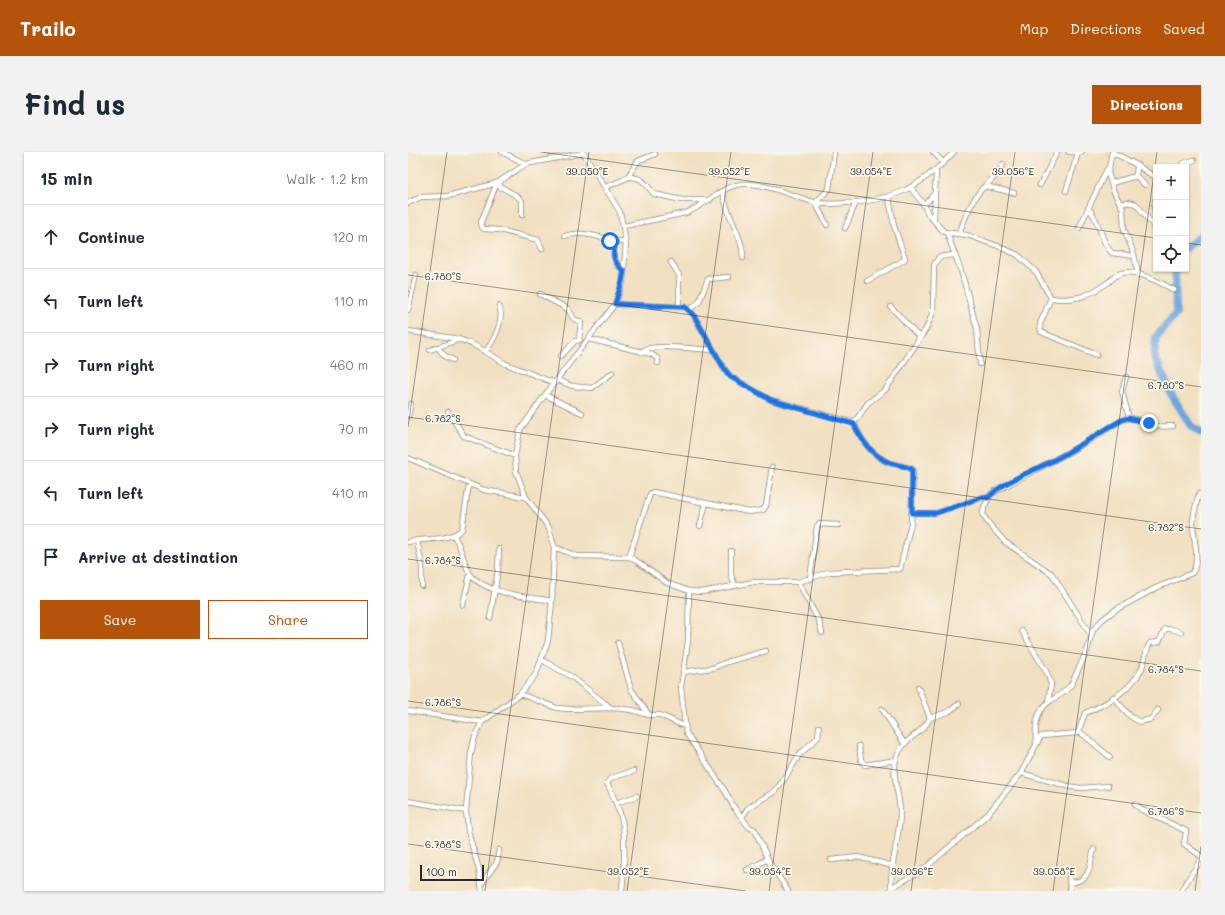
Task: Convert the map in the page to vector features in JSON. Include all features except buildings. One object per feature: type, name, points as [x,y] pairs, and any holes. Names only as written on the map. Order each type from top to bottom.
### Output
[{"type":"street","points":[[502,152],[526,164]]},
{"type":"street","points":[[408,203],[421,198],[448,196],[498,182],[526,164],[583,152],[606,187],[620,212],[626,242],[624,271],[615,304],[520,430],[515,456],[516,471],[526,497],[549,528],[554,547],[552,602],[548,641],[536,674],[520,694],[482,722],[475,736],[471,753],[466,811],[468,830],[479,870],[482,891]]},
{"type":"street","points":[[815,202],[829,189],[834,152]]},
{"type":"street","points":[[933,152],[944,163]]},
{"type":"street","points":[[624,226],[696,210],[724,191],[741,184],[751,184],[815,202],[856,202],[888,198],[936,171],[954,152]]},
{"type":"street","points":[[1040,185],[1057,152]]},
{"type":"street","points":[[1066,191],[1080,152],[1069,152]]},
{"type":"street","points":[[1079,228],[1108,169],[1112,152],[1137,164],[1153,176]]},
{"type":"street","points":[[629,177],[638,161],[655,154]]},
{"type":"street","points":[[1183,164],[1194,160]]},
{"type":"street","points":[[960,234],[961,224],[977,195],[998,174],[1003,164]]},
{"type":"street","points":[[1137,164],[1136,176],[1144,184]]},
{"type":"street","points":[[1108,169],[1111,183],[1124,214],[1124,229],[1134,256],[1138,275]]},
{"type":"street","points":[[934,221],[936,171]]},
{"type":"street","points":[[1111,183],[1136,176]]},
{"type":"street","points":[[606,187],[629,177],[636,177],[645,181],[654,194],[682,200],[710,200]]},
{"type":"street","points":[[498,182],[499,186],[517,196],[522,201],[522,215]]},
{"type":"street","points":[[498,182],[481,222],[482,227],[538,240],[542,248]]},
{"type":"street","points":[[985,186],[1014,193]]},
{"type":"street","points":[[910,187],[934,221],[948,233],[954,255],[962,274],[977,329],[980,364]]},
{"type":"street","points":[[724,191],[725,204],[743,249],[743,258]]},
{"type":"street","points":[[924,205],[934,194]]},
{"type":"street","points":[[867,281],[905,258],[894,226],[888,198]]},
{"type":"street","points":[[815,202],[827,225]]},
{"type":"street","points":[[845,228],[856,202]]},
{"type":"street","points":[[1121,204],[1128,202],[1136,204],[1153,225]]},
{"type":"street","points":[[1088,208],[1098,223],[1104,242],[1109,251],[1112,253],[1134,256]]},
{"type":"street","points":[[565,236],[575,233],[583,233],[616,242],[626,242]]},
{"type":"street","points":[[948,233],[960,234],[998,246],[1018,255],[1036,272],[1051,298]]},
{"type":"street","points":[[616,242],[614,260],[616,264],[624,271]]},
{"type":"street","points":[[854,424],[868,403],[886,389],[920,338],[933,312],[935,261],[939,257],[954,255]]},
{"type":"street","points":[[671,262],[679,275],[679,306]]},
{"type":"street","points":[[1051,298],[1069,300],[1077,299],[1101,287],[1118,274],[1129,272],[1162,282],[1174,290]]},
{"type":"street","points":[[408,310],[416,275]]},
{"type":"street","points":[[689,310],[699,302],[708,279],[729,277]]},
{"type":"street","points":[[540,294],[568,309],[574,319],[581,322],[582,326],[579,340]]},
{"type":"street","points":[[1051,298],[1040,324],[1041,332],[1097,355]]},
{"type":"street","points":[[554,547],[577,556],[629,558],[638,562],[667,583],[688,591],[710,591],[757,582],[798,582],[829,572],[900,569],[912,513],[912,469],[890,462],[877,455],[863,442],[854,424],[771,400],[728,374],[689,310],[679,306],[615,304]]},
{"type":"street","points":[[485,352],[494,339],[502,314],[499,306]]},
{"type":"street","points":[[891,307],[920,338]]},
{"type":"street","points":[[408,330],[459,340],[506,364],[556,382],[572,386],[592,388],[612,373]]},
{"type":"street","points":[[430,350],[459,340]]},
{"type":"street","points":[[561,356],[575,341],[579,340],[641,352],[655,356],[658,362]]},
{"type":"street","points":[[641,352],[647,348],[668,347],[714,350]]},
{"type":"street","points":[[438,348],[445,356],[453,360]]},
{"type":"street","points":[[1126,377],[1122,391],[1128,418]]},
{"type":"street","points":[[545,395],[582,413]]},
{"type":"street","points":[[408,416],[411,404]]},
{"type":"street","points":[[448,412],[464,436],[515,456]]},
{"type":"street","points":[[1091,635],[1052,574],[1005,542],[988,524],[983,515],[988,498],[991,494],[1012,481],[1056,459],[1128,418],[1138,419],[1157,426],[1173,426]]},
{"type":"street","points":[[408,458],[417,460],[484,490],[526,497]]},
{"type":"street","points":[[629,558],[650,494],[653,492],[749,512],[763,510],[766,506],[772,468]]},
{"type":"street","points":[[408,542],[458,533],[462,529],[469,484]]},
{"type":"street","points":[[1048,702],[1064,694],[1071,685],[1087,651],[1091,635],[1102,620],[1115,610],[1167,582],[1192,573],[1195,567],[1196,553],[1193,525],[1199,494]]},
{"type":"street","points":[[912,513],[936,513],[983,497],[988,498]]},
{"type":"street","points":[[700,526],[706,503]]},
{"type":"street","points":[[810,579],[817,526],[819,524],[838,525]]},
{"type":"street","points":[[453,535],[458,542],[462,559],[474,580],[494,589],[552,602]]},
{"type":"street","points":[[417,540],[422,567],[422,586]]},
{"type":"street","points":[[490,618],[498,570],[499,549]]},
{"type":"street","points":[[731,551],[731,575],[735,586]]},
{"type":"street","points":[[463,605],[470,574]]},
{"type":"street","points":[[798,582],[819,621],[822,633]]},
{"type":"street","points":[[688,591],[688,641],[681,697],[686,733],[725,791],[734,809],[749,827],[755,830],[768,859],[788,891]]},
{"type":"street","points":[[1036,743],[1043,735],[1075,735],[1079,731],[1085,713],[1096,709],[1125,689],[1138,675],[1150,643],[1159,642],[1165,629],[1171,628],[1181,632]]},
{"type":"street","points":[[891,890],[925,868],[981,821],[1002,798],[1021,773],[1033,753],[1036,743],[1036,722],[1048,702],[1051,684],[1047,673],[1022,631]]},
{"type":"street","points":[[618,643],[631,688],[649,715]]},
{"type":"street","points":[[683,672],[713,668],[727,662],[766,651]]},
{"type":"street","points":[[542,660],[572,677],[611,708]]},
{"type":"street","points":[[918,687],[930,718]]},
{"type":"street","points":[[520,694],[557,708],[568,710],[611,708],[632,710],[649,715],[660,715],[684,726]]},
{"type":"street","points":[[1113,697],[1131,717],[1140,722],[1146,722],[1152,719],[1158,710]]},
{"type":"street","points":[[891,890],[900,812],[896,760],[904,743],[923,728],[930,718],[948,712],[959,704]]},
{"type":"street","points":[[882,709],[904,743]]},
{"type":"street","points":[[408,711],[482,722]]},
{"type":"street","points":[[742,817],[748,808],[775,791],[799,755],[818,737],[819,727]]},
{"type":"street","points":[[1079,731],[1110,756]]},
{"type":"street","points":[[859,746],[861,760],[865,765],[896,760]]},
{"type":"street","points":[[622,891],[623,826],[607,783],[611,778],[634,770]]},
{"type":"street","points":[[1021,773],[1067,786],[1081,788],[1108,786]]},
{"type":"street","points":[[616,804],[636,796]]},
{"type":"street","points":[[408,801],[466,811]]},
{"type":"street","points":[[1135,804],[1142,810],[1186,831],[1184,844],[1201,856]]},
{"type":"street","points":[[1069,883],[1081,881],[1088,874],[1094,849]]},
{"type":"street","points":[[481,884],[497,862],[499,850]]},
{"type":"street","points":[[831,860],[858,857],[893,866]]},
{"type":"street","points":[[747,870],[768,859]]},
{"type":"street","points":[[1181,891],[1201,859]]},
{"type":"street","points":[[1069,870],[1070,891]]},
{"type":"waterway","points":[[1189,245],[1201,235]]},
{"type":"waterway","points":[[1175,272],[1176,314],[1156,337],[1154,356],[1171,394],[1191,426],[1201,433]]},
{"type":"route","points":[[610,241],[616,242],[614,260],[616,264],[624,271],[615,304],[685,307],[693,314],[725,370],[731,377],[771,400],[848,421],[854,424],[863,442],[870,450],[883,459],[912,469],[912,513],[936,513],[983,497],[988,498],[991,494],[1012,481],[1078,447],[1122,420],[1128,418],[1138,419],[1149,423]]}]
